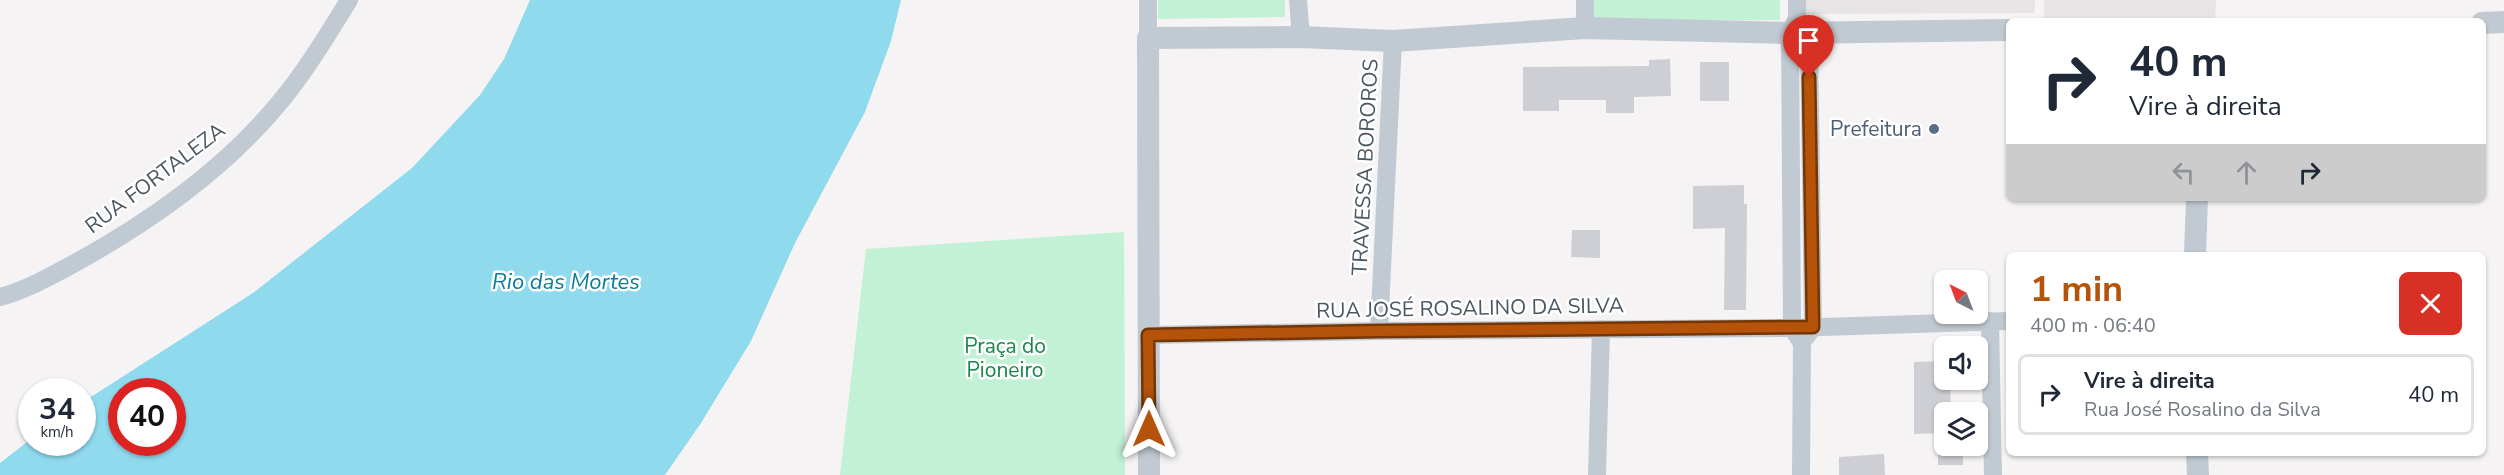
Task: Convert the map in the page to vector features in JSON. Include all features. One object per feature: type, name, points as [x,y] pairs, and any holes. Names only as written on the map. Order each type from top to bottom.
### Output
[{"type":"street","name":"RUA FORTALEZA","points":[[0,297],[48,278],[97,251],[144,220],[235,150],[288,93],[323,43],[349,0]]},
{"type":"street","points":[[1148,0],[1149,475]]},
{"type":"street","points":[[1298,0],[1300,37]]},
{"type":"street","points":[[1585,0],[1585,28]]},
{"type":"street","points":[[1148,38],[1300,37],[1393,41],[1585,28],[1798,21],[2006,30]]},
{"type":"street","points":[[1798,21],[1813,327]]},
{"type":"street","points":[[1798,21],[1797,336],[1801,475]]},
{"type":"street","points":[[2486,23],[2504,22]]},
{"type":"street","name":"TRAVESSA BOROROS","points":[[1379,331],[1393,41]]},
{"type":"street","points":[[2195,252],[2197,201]]},
{"type":"street","points":[[1990,321],[1993,475]]},
{"type":"street","points":[[1797,336],[1813,327],[2006,321]]},
{"type":"street","points":[[1597,475],[1600,329]]},
{"type":"street","name":"RUA JOSÉ ROSALINO DA SILVA","points":[[1148,335],[1600,329],[1797,336]]},
{"type":"street","points":[[2198,456],[2198,475]]},
{"type":"shaded area","points":[[1799,0],[2035,0],[2034,13],[1798,14]]},
{"type":"shaded area","points":[[2044,0],[2216,0],[2215,18],[2044,18]]},
{"type":"green space","points":[[1158,0],[1285,0],[1285,17],[1158,19]]},
{"type":"green space","points":[[1590,0],[1780,0],[1780,20],[1590,21]]},
{"type":"green space","name":"Praça do Pioneiro","points":[[1124,232],[1125,475],[840,475],[866,249]]},
{"type":"water","name":"Rio das Mortes","points":[[530,0],[901,0],[891,41],[865,112],[795,243],[751,341],[701,423],[665,475],[0,475],[0,463],[18,449],[18,456],[96,456],[96,394],[108,386],[108,456],[186,456],[186,378],[120,378],[253,293],[412,168],[480,95],[504,59]]},
{"type":"building","points":[[1670,59],[1671,96],[1634,97],[1634,113],[1606,113],[1606,100],[1559,100],[1559,111],[1523,111],[1523,67],[1649,66],[1649,60]]},
{"type":"building","points":[[1700,62],[1729,62],[1729,101],[1700,101]]},
{"type":"building","points":[[1744,185],[1744,204],[1747,204],[1746,310],[1724,310],[1725,228],[1693,229],[1693,186]]},
{"type":"building","points":[[1572,230],[1600,230],[1600,258],[1571,257]]},
{"type":"building","points":[[1934,361],[1934,390],[1950,390],[1951,402],[1934,402],[1934,433],[1914,434],[1914,362]]},
{"type":"building","points":[[1884,454],[1885,475],[1839,475],[1839,457]]},
{"type":"building","points":[[1938,456],[1963,456],[1963,465],[1938,465]]},
{"type":"place","name":"Prefeitura","points":[[1934,129]]},
{"type":"route","points":[[1149,429],[1148,335],[1813,327],[1809,77]]}]
